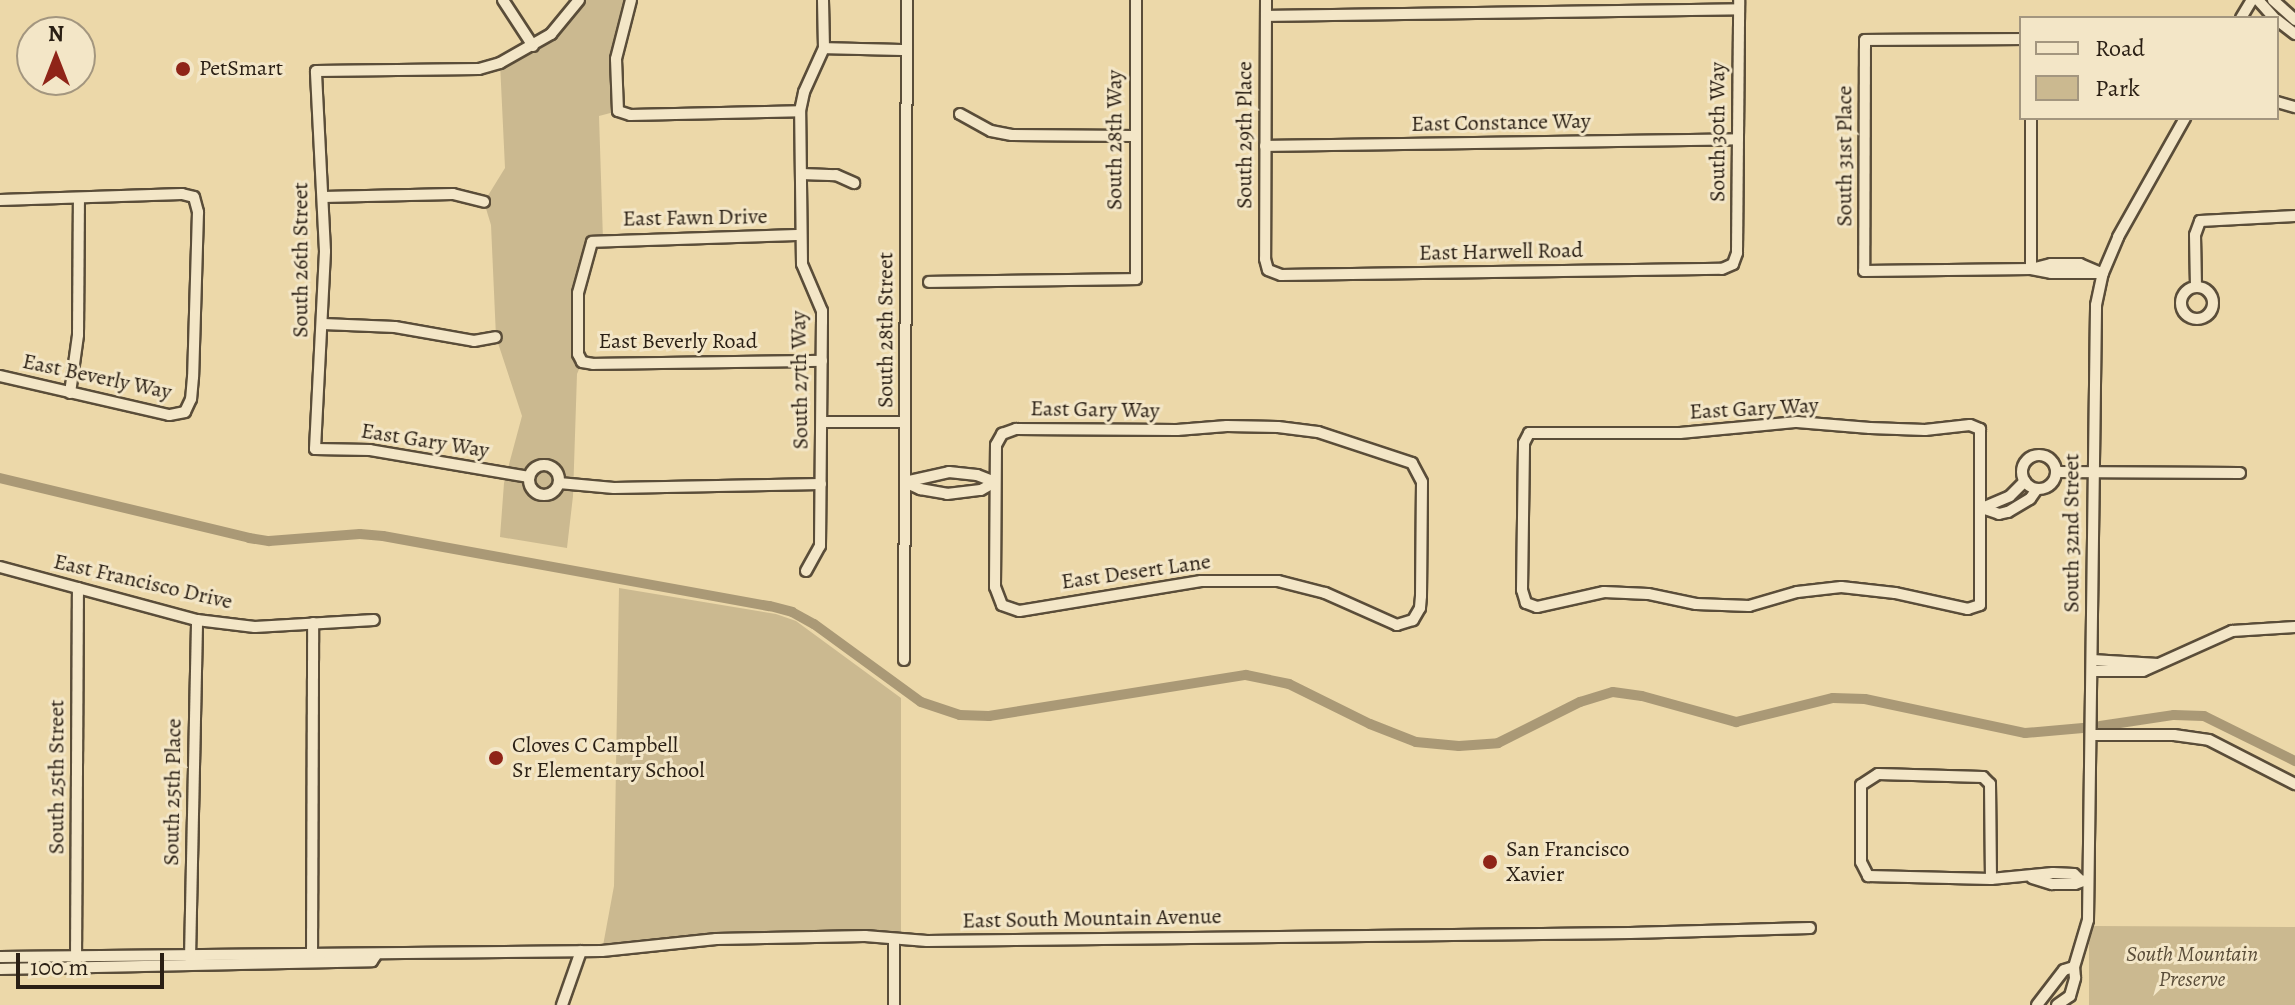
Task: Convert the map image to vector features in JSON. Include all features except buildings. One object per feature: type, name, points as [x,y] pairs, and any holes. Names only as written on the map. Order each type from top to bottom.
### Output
[{"type":"street","points":[[503,0],[533,46],[551,34],[579,0]]},
{"type":"street","points":[[631,0],[616,59],[618,111],[630,115],[800,111]]},
{"type":"street","name":"South 27th Way","points":[[806,571],[820,546],[822,311],[802,264],[799,235],[800,111],[804,92],[824,48],[823,0]]},
{"type":"street","name":"South 28th Street","points":[[904,660],[907,0]]},
{"type":"street","name":"South 28th Way","points":[[929,282],[1136,279],[1136,0]]},
{"type":"street","name":"South 29th Place","points":[[1266,0],[1265,259],[1268,270]]},
{"type":"street","points":[[2258,0],[2273,16]]},
{"type":"street","points":[[2273,0],[2295,20]]},
{"type":"street","points":[[1266,16],[1739,5]]},
{"type":"street","name":"South 30th Way","points":[[1733,264],[1737,253],[1739,5]]},
{"type":"street","points":[[2279,21],[2295,34]]},
{"type":"street","name":"South 31st Place","points":[[2019,39],[1865,40],[1864,271],[2031,269]]},
{"type":"street","name":"South 26th Street","points":[[315,449],[323,324],[323,197],[316,71],[479,69],[500,63],[533,46]]},
{"type":"street","points":[[824,48],[907,50]]},
{"type":"street","points":[[960,114],[991,131],[1012,135],[1134,136]]},
{"type":"street","points":[[2031,120],[2031,269],[2103,273]]},
{"type":"street","name":"South 32nd Street","points":[[2059,1004],[2070,996],[2075,978],[2074,967],[2088,920],[2084,880],[2091,730],[2094,321],[2103,273],[2118,237],[2184,120]]},
{"type":"street","name":"East Constance Way","points":[[1265,146],[1738,139]]},
{"type":"street","points":[[801,174],[836,175],[854,183]]},
{"type":"street","name":"East Beverly Way","points":[[0,376],[169,415],[185,412],[191,399],[198,212],[194,197],[182,194],[79,198]]},
{"type":"street","points":[[323,197],[453,194],[484,202]]},
{"type":"street","points":[[0,200],[79,198],[78,335],[70,393]]},
{"type":"street","points":[[2196,287],[2195,235],[2200,221],[2295,216]]},
{"type":"street","name":"East Fawn Drive","points":[[582,362],[578,354],[578,293],[592,242],[799,235]]},
{"type":"street","name":"East Harwell Road","points":[[1268,270],[1281,275],[1722,269],[1733,264]]},
{"type":"street","points":[[323,324],[395,327],[474,341],[496,337]]},
{"type":"street","name":"East Beverly Road","points":[[582,362],[822,361]]},
{"type":"street","points":[[822,422],[905,422]]},
{"type":"street","name":"East Gary Way","points":[[1797,422],[1925,430],[1970,425],[1980,429],[1982,508],[1980,605],[1968,609],[1895,593],[1841,587],[1797,592],[1749,606],[1696,604],[1648,594],[1604,592],[1537,607],[1526,603],[1522,590],[1524,443],[1529,433],[1680,433],[1797,422]]},
{"type":"street","name":"East Gary Way","points":[[995,482],[996,445],[1002,434],[1016,429],[1278,427],[1318,432],[1393,454],[1412,463],[1419,471],[1422,482],[1421,596],[1420,608],[1413,620]]},
{"type":"street","name":"East Gary Way","points":[[315,449],[370,450],[529,477]]},
{"type":"street","points":[[1982,508],[1999,514],[2008,512],[2030,499],[2037,489],[2051,484],[2056,472],[2051,460],[2036,455],[2023,465],[2025,481],[2037,489]]},
{"type":"street","name":"East Gary Way","points":[[548,465],[558,474],[559,483],[550,494],[540,495],[531,489],[529,477],[535,468],[548,465]]},
{"type":"street","points":[[949,472],[950,493]]},
{"type":"street","points":[[905,482],[949,472],[977,475],[995,482]]},
{"type":"street","points":[[2056,472],[2240,473]]},
{"type":"street","points":[[1982,508],[2010,496],[2025,481]]},
{"type":"street","points":[[905,482],[920,489],[950,493],[981,490],[995,482]]},
{"type":"street","name":"East Desert Lane","points":[[995,482],[995,587],[1002,605],[1019,611],[1201,581],[1278,581],[1325,593],[1397,625],[1413,620]]},
{"type":"street","name":"East Gary Way","points":[[559,483],[600,488],[821,484]]},
{"type":"street","name":"East Francisco Drive","points":[[0,567],[197,620],[255,627],[374,620]]},
{"type":"street","name":"South 25th Street","points":[[76,961],[78,588]]},
{"type":"street","name":"South 25th Place","points":[[190,959],[197,620]]},
{"type":"street","points":[[312,956],[313,623]]},
{"type":"street","points":[[2092,665],[2160,664],[2232,631],[2295,627]]},
{"type":"street","points":[[2091,730],[2209,740],[2295,784]]},
{"type":"street","points":[[1991,879],[1990,784],[1983,777],[1878,774],[1861,785],[1861,862],[1868,876],[1991,879],[2051,879],[2074,874],[2084,880]]},
{"type":"street","name":"East South Mountain Avenue","points":[[0,957],[76,961],[312,956],[370,951],[376,955],[581,951],[652,948],[716,939],[927,941],[1810,928]]},
{"type":"street","points":[[894,939],[894,1005]]},
{"type":"street","points":[[562,1005],[581,951]]},
{"type":"street","name":"East South Mountain Avenue","points":[[0,969],[76,961]]},
{"type":"street","points":[[2037,1005],[2064,970],[2074,967]]},
{"type":"street","points":[[2050,989],[2059,1004]]},
{"type":"green space","points":[[579,0],[631,0],[619,41],[618,111],[599,116],[603,240],[592,242],[578,293],[582,362],[577,374],[573,496],[567,548],[500,537],[504,483],[522,416],[496,337],[491,225],[484,202],[505,168],[500,63],[533,46]]},
{"type":"green space","points":[[619,588],[776,614],[796,621],[901,698],[901,939],[806,938],[602,951],[614,886]]},
{"type":"green space","name":"South Mountain Preserve","points":[[2295,927],[2295,1005],[2089,1005],[2089,928]]},
{"type":"waterway","points":[[0,478],[249,538],[269,541],[360,534],[383,536],[770,606],[792,612],[814,624],[921,702],[960,715],[989,716],[1246,675],[1289,684],[1370,724],[1416,742],[1459,746],[1498,743],[1580,702],[1613,692],[1642,696],[1736,722],[1833,698],[1865,699],[2025,733],[2083,728]]},
{"type":"waterway","points":[[2100,726],[2174,715],[2204,716],[2295,761]]},
{"type":"place","name":"PetSmart","points":[[183,69]]},
{"type":"place","name":"Cloves C Campbell Sr Elementary School","points":[[496,758]]},
{"type":"place","name":"San Francisco Xavier","points":[[1490,862]]}]
